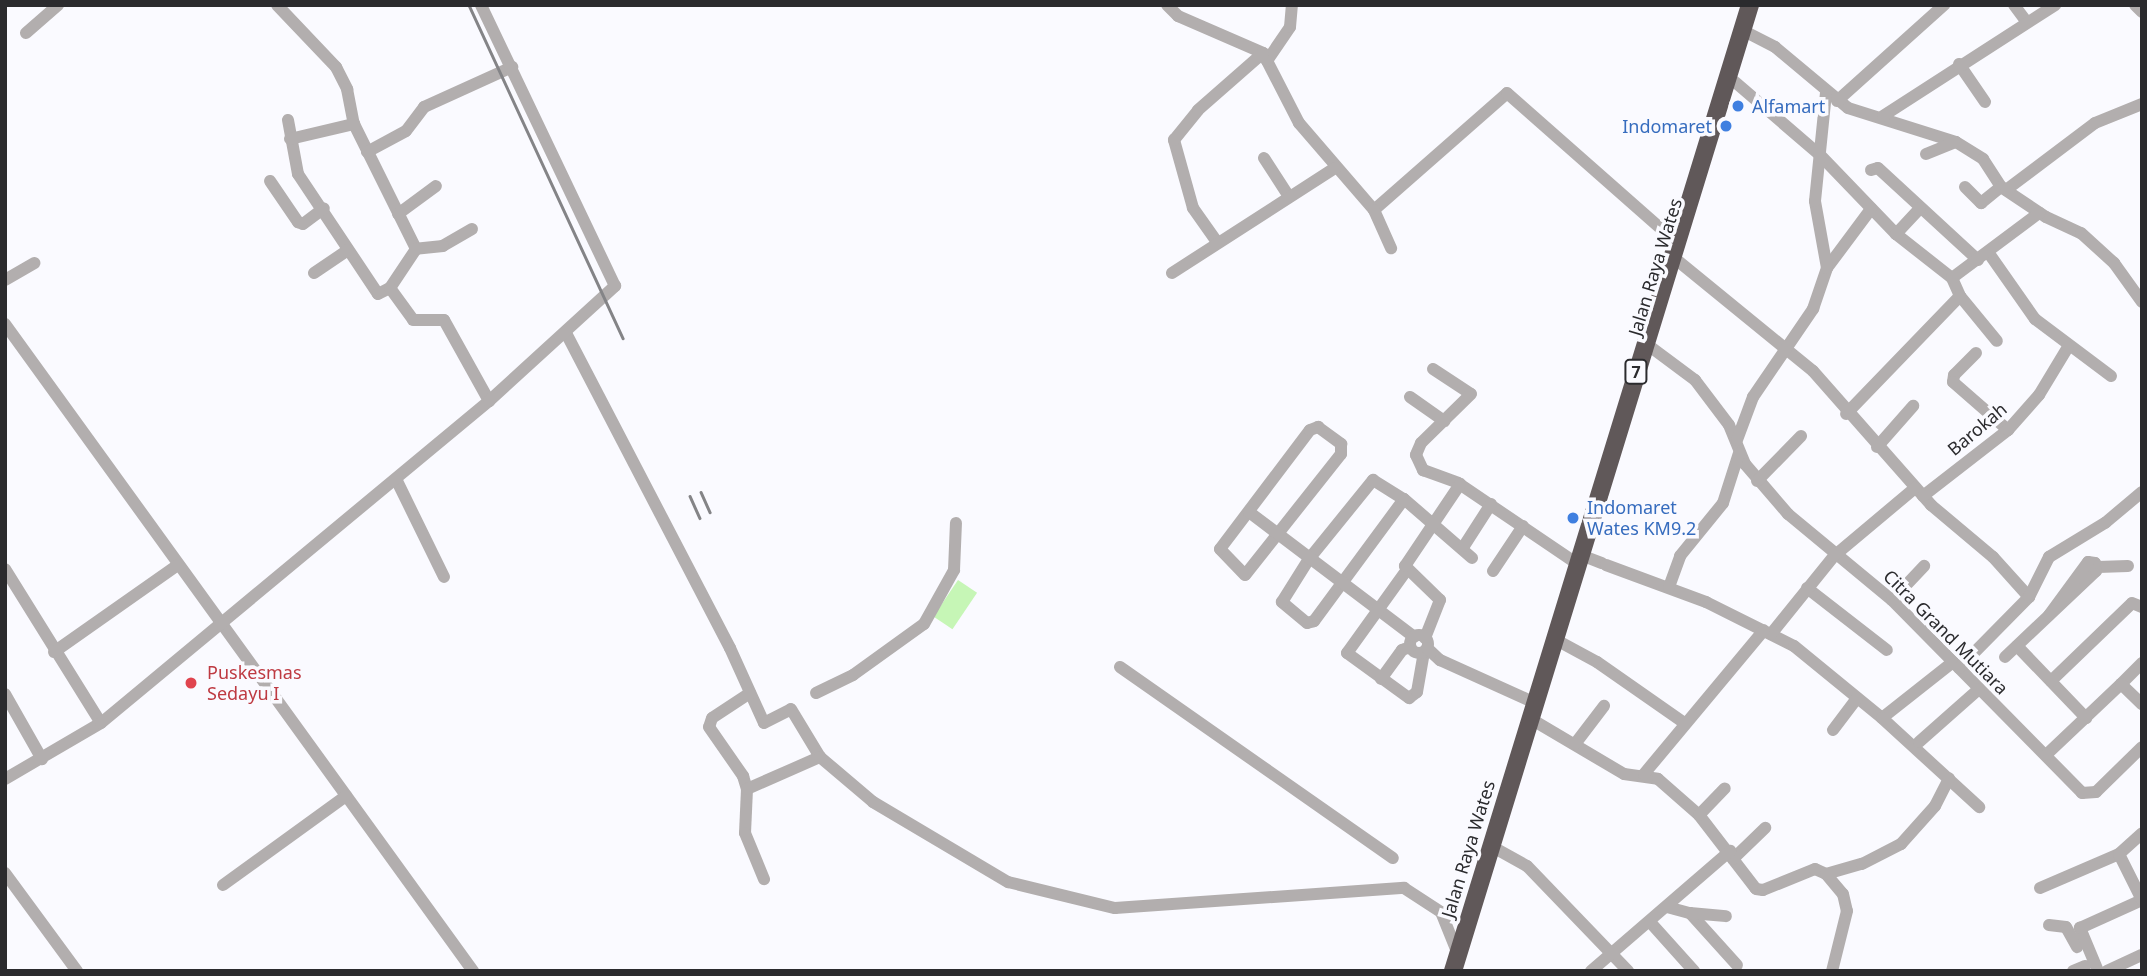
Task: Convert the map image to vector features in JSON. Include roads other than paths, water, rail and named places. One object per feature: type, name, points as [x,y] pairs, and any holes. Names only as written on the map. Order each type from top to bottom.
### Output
[{"type":"highway","name":"Jalan Raya Wates","points":[[1524,740],[1536,722],[1560,642],[1593,562],[1652,348],[1735,82],[1750,5]]},
{"type":"highway","name":"Jalan Raya Wates","points":[[1456,963],[1524,740],[1532,702],[1593,562],[1676,242],[1746,31],[1758,5]]},
{"type":"street","points":[[26,33],[58,5]]},
{"type":"street","points":[[276,5],[311,46],[334,65],[347,89],[354,124],[416,249]]},
{"type":"street","points":[[5,779],[101,723],[568,336],[603,301],[614,281],[481,5]]},
{"type":"street","points":[[1167,5],[1178,16],[1265,57],[1299,123],[1374,210],[1391,248]]},
{"type":"street","points":[[1217,242],[1190,200],[1174,140],[1198,110],[1265,57],[1290,27],[1292,5]]},
{"type":"street","points":[[1837,101],[1944,5]]},
{"type":"street","points":[[2014,5],[2027,22]]},
{"type":"street","points":[[1883,116],[1959,64],[2055,5]]},
{"type":"street","points":[[2135,5],[2142,12]]},
{"type":"street","points":[[1746,31],[1793,61],[1837,101],[1956,142],[1983,159],[2004,189],[2039,213],[2081,233],[2114,263],[2142,302]]},
{"type":"street","points":[[1959,64],[1985,102]]},
{"type":"street","points":[[367,152],[406,131],[424,107],[512,67]]},
{"type":"street","points":[[1735,82],[1820,155],[1896,234],[1952,278],[1960,296],[1997,341]]},
{"type":"street","points":[[1826,92],[1815,201],[1827,268]]},
{"type":"street","points":[[1374,210],[1507,93],[1676,242]]},
{"type":"street","points":[[1965,187],[1981,204],[2095,123],[2142,104]]},
{"type":"street","points":[[288,120],[298,174],[324,208],[348,250],[378,293],[390,288],[416,249],[443,246],[472,229]]},
{"type":"street","points":[[290,139],[354,124]]},
{"type":"street","points":[[1926,154],[1956,142]]},
{"type":"street","points":[[1264,158],[1288,195]]},
{"type":"street","points":[[1172,273],[1288,195],[1335,167]]},
{"type":"street","points":[[1871,170],[1878,169],[1920,208],[1983,256],[2035,319],[2068,347],[2111,376]]},
{"type":"street","points":[[270,181],[298,222],[303,224],[324,208]]},
{"type":"street","points":[[398,214],[436,186]]},
{"type":"street","points":[[1896,234],[1920,208]]},
{"type":"street","points":[[1669,587],[1680,556],[1723,503],[1753,397],[1788,350],[1813,309],[1827,268],[1871,209]]},
{"type":"street","points":[[1952,278],[2039,213]]},
{"type":"street","points":[[314,273],[348,250]]},
{"type":"street","points":[[1678,261],[1813,371],[1846,414],[1919,492],[1993,557],[2029,597]]},
{"type":"street","points":[[5,280],[34,262]]},
{"type":"street","points":[[390,288],[413,320],[444,320],[489,401]]},
{"type":"street","points":[[1846,414],[1960,296]]},
{"type":"street","points":[[5,324],[473,971]]},
{"type":"street","points":[[568,336],[764,723],[791,709],[820,757],[873,802],[932,833],[974,863],[1009,882],[1091,905],[1132,910],[1398,886],[1441,912],[1456,963]]},
{"type":"street","name":"Barokah","points":[[1644,774],[1683,722],[1834,556],[2008,430],[2039,395],[2068,347]]},
{"type":"street","name":"Citra Grand Mutiara","points":[[1652,348],[1695,380],[1738,446],[1757,481],[1834,556],[1892,600],[2082,793],[2091,794],[2142,747]]},
{"type":"street","points":[[1976,353],[1954,375],[1953,382],[2008,430]]},
{"type":"street","points":[[1433,369],[1470,391],[1421,443],[1417,461],[1427,474],[1460,484],[1522,526],[1593,562],[1669,587],[1767,632],[1818,662],[1979,807]]},
{"type":"street","points":[[1410,397],[1444,421]]},
{"type":"street","points":[[1877,447],[1913,406]]},
{"type":"street","points":[[1314,427],[1341,444],[1341,454],[1245,575],[1218,552],[1249,512],[1314,427]]},
{"type":"street","points":[[1757,481],[1801,436]]},
{"type":"street","points":[[396,479],[444,577]]},
{"type":"street","points":[[1404,499],[1314,621],[1307,623],[1281,599],[1370,481],[1380,481],[1404,499],[1472,558]]},
{"type":"street","points":[[1406,571],[1440,600],[1420,644],[1425,664],[1412,698],[1347,653],[1406,571],[1405,566],[1460,484]]},
{"type":"street","points":[[1882,718],[1956,665],[2029,597],[2049,557],[2105,523],[2142,492]]},
{"type":"street","points":[[1464,546],[1491,504]]},
{"type":"street","points":[[1249,512],[1440,660],[1532,702]]},
{"type":"street","points":[[817,693],[863,668],[924,624],[954,569],[956,523]]},
{"type":"street","points":[[1493,571],[1522,526]]},
{"type":"street","points":[[2005,657],[2049,615],[2088,562],[2098,567],[2128,566]]},
{"type":"street","points":[[54,652],[178,565]]},
{"type":"street","points":[[1892,600],[1924,566]]},
{"type":"street","points":[[5,569],[54,652],[101,723]]},
{"type":"street","points":[[1807,588],[1887,650]]},
{"type":"street","points":[[2050,681],[2132,603],[2142,607]]},
{"type":"street","points":[[1560,642],[1683,722]]},
{"type":"street","points":[[1381,679],[1402,650],[1420,644]]},
{"type":"street","points":[[2017,646],[2086,718]]},
{"type":"street","points":[[2046,755],[2142,663]]},
{"type":"street","points":[[1120,667],[1393,858]]},
{"type":"street","points":[[2121,684],[2142,704]]},
{"type":"street","points":[[1919,742],[1979,689]]},
{"type":"street","points":[[750,693],[712,718],[709,727],[737,764],[747,789],[744,833],[764,879]]},
{"type":"street","points":[[5,694],[42,759]]},
{"type":"street","points":[[1833,730],[1857,698]]},
{"type":"street","points":[[1575,744],[1604,706]]},
{"type":"street","points":[[1536,722],[1624,774],[1644,774],[1658,779],[1699,815],[1759,890],[1815,869],[1826,874],[1843,894],[1847,911],[1832,971]]},
{"type":"street","points":[[747,789],[820,757]]},
{"type":"street","points":[[1826,874],[1863,864],[1901,844],[1935,806],[1949,778]]},
{"type":"street","points":[[1699,815],[1725,788]]},
{"type":"street","points":[[223,885],[346,796]]},
{"type":"street","points":[[1591,971],[1765,828]]},
{"type":"street","points":[[2040,888],[2119,854],[2142,833]]},
{"type":"street","points":[[1491,846],[1527,866],[1628,971]]},
{"type":"street","points":[[2098,971],[2079,932],[2082,925],[2142,900],[2119,854]]},
{"type":"street","points":[[5,873],[77,971]]},
{"type":"street","points":[[1667,907],[1690,913],[1726,916]]},
{"type":"street","points":[[1690,913],[1737,965]]},
{"type":"street","points":[[1650,922],[1694,971]]},
{"type":"street","points":[[2049,925],[2066,928],[2082,969]]},
{"type":"street","points":[[2107,971],[2142,955]]},
{"type":"railway","points":[[469,5],[623,338]]},
{"type":"railway","points":[[701,492],[710,512]]},
{"type":"railway","points":[[690,496],[700,518]]},
{"type":"place","name":"Alfamart","points":[[1738,106]]},
{"type":"place","name":"Indomaret","points":[[1726,126]]},
{"type":"place","name":"Indomaret Wates KM9.2","points":[[1573,518]]},
{"type":"place","name":"Puskesmas Sedayu I","points":[[191,683]]}]
